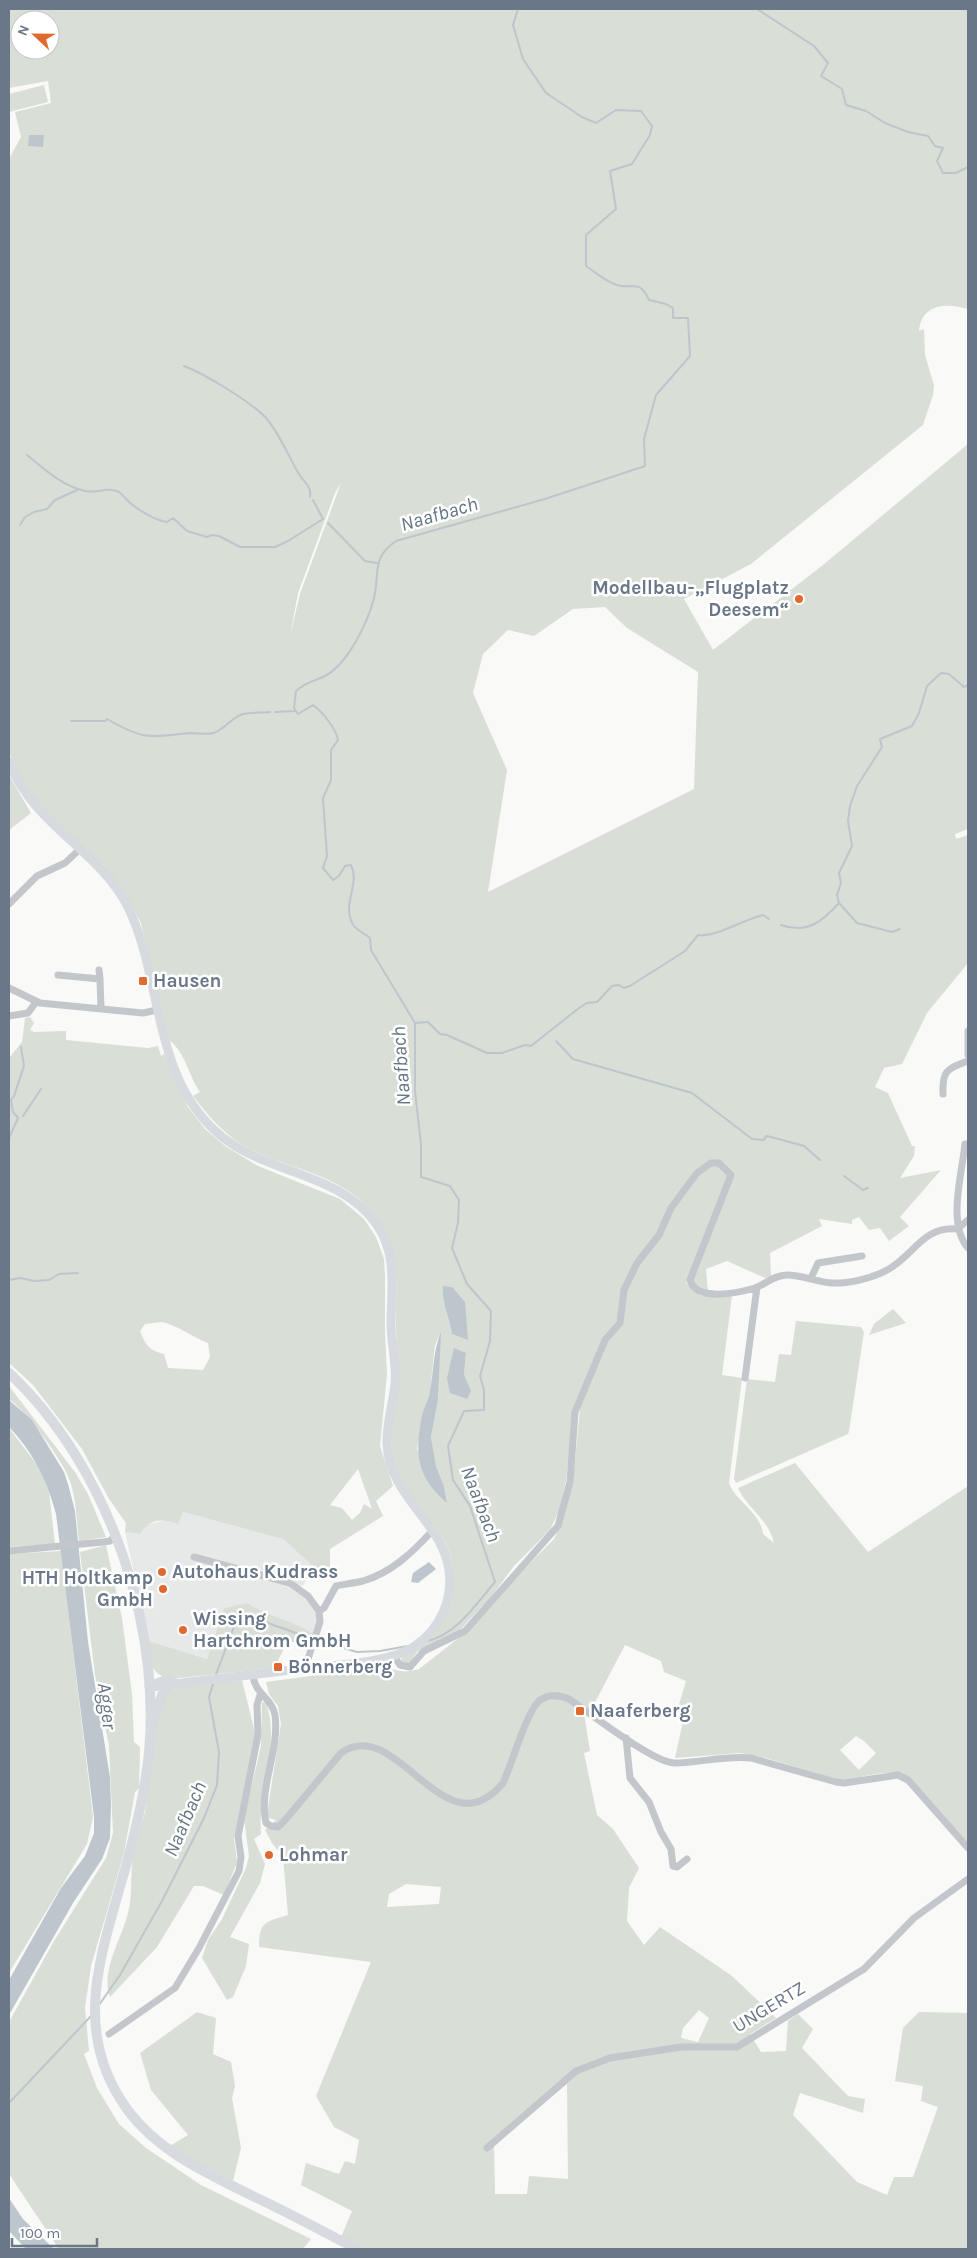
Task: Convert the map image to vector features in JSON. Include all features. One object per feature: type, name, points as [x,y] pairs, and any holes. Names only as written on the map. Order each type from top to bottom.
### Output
[{"type":"main road","points":[[9,1373],[41,1408],[73,1450],[89,1478],[116,1535],[132,1583],[140,1615],[149,1686],[150,1737],[147,1773],[139,1816],[103,1946],[94,2003],[95,2030],[102,2061],[111,2082],[128,2110],[156,2140],[198,2168],[357,2249]]},
{"type":"main road","points":[[150,1737],[160,1702],[174,1684]]},
{"type":"street","points":[[9,762],[25,795],[115,886],[126,904],[137,930],[164,1041],[177,1076],[198,1111],[221,1136],[247,1154],[338,1191],[363,1208],[381,1233],[391,1258],[393,1275],[391,1325],[395,1385],[387,1443],[391,1466],[398,1484],[432,1531],[448,1566],[449,1589],[442,1616],[416,1646],[394,1656],[252,1676],[174,1684],[163,1687],[149,1686]]},
{"type":"street","points":[[9,904],[37,876],[65,864],[80,850]]},
{"type":"street","points":[[99,970],[101,1010]]},
{"type":"street","points":[[58,976],[100,979]]},
{"type":"street","points":[[9,988],[36,1002],[143,1013],[157,1010]]},
{"type":"street","points":[[9,1016],[28,1013],[36,1002]]},
{"type":"street","points":[[968,1032],[968,1055]]},
{"type":"street","points":[[943,1094],[942,1080],[948,1070],[968,1061]]},
{"type":"street","points":[[968,1144],[965,1144],[960,1175],[957,1229],[962,1241],[968,1248]]},
{"type":"street","points":[[394,1656],[400,1665],[410,1666],[424,1651],[464,1631],[558,1526],[570,1482],[575,1412],[605,1340],[620,1323],[624,1290],[637,1263],[659,1235],[671,1208],[701,1168],[711,1163],[720,1163],[731,1175],[692,1269],[690,1283],[700,1293],[738,1292],[757,1287],[772,1278],[782,1276],[811,1278],[832,1283],[872,1276],[888,1270],[925,1238],[935,1232],[946,1228],[957,1229],[968,1220]]},
{"type":"street","points":[[811,1278],[818,1263],[862,1256]]},
{"type":"street","points":[[745,1378],[757,1287]]},
{"type":"street","points":[[319,1611],[324,1608],[336,1586],[362,1582],[382,1574],[409,1555],[432,1531]]},
{"type":"street","points":[[9,1551],[97,1543],[110,1541],[116,1535]]},
{"type":"street","points":[[194,1557],[290,1583],[302,1589],[319,1611],[317,1633],[305,1668]]},
{"type":"street","points":[[258,1570],[264,1576]]},
{"type":"street","points":[[252,1676],[260,1695],[273,1705],[275,1716],[275,1734],[264,1808],[266,1823],[271,1826],[278,1827],[286,1819],[341,1753],[348,1748],[361,1744],[380,1748],[418,1779],[448,1799],[465,1803],[488,1797],[503,1783],[534,1706],[548,1696],[560,1696],[569,1699],[626,1738],[666,1762],[737,1756],[752,1758],[844,1783],[898,1775],[908,1780],[968,1848]]},
{"type":"street","points":[[109,2034],[175,1988],[195,1956],[239,1871],[241,1857],[238,1836],[258,1735],[257,1705],[260,1695]]},
{"type":"street","points":[[626,1738],[630,1778],[649,1802],[661,1832],[671,1849],[673,1866],[677,1867],[687,1859]]},
{"type":"street","name":"UNGERTZ","points":[[487,2148],[576,2071],[610,2058],[681,2047],[737,2046],[864,1969],[914,1918],[968,1879]]},
{"type":"shaded area","points":[[9,9],[968,9],[968,309],[952,306],[937,307],[930,310],[921,322],[919,331],[924,329],[925,355],[934,385],[933,395],[923,425],[751,564],[684,599],[713,650],[823,565],[968,444],[968,829],[955,834],[956,839],[968,835],[968,963],[927,1013],[902,1064],[884,1068],[875,1087],[888,1093],[912,1146],[915,1146],[914,1156],[900,1178],[941,1170],[900,1217],[909,1226],[889,1241],[880,1228],[869,1230],[859,1217],[852,1220],[852,1224],[819,1219],[822,1226],[770,1253],[771,1276],[765,1278],[727,1261],[706,1269],[708,1292],[689,1282],[685,1282],[701,1296],[732,1295],[722,1375],[742,1378],[729,1483],[732,1490],[758,1520],[763,1534],[774,1543],[768,1528],[738,1488],[795,1463],[868,1552],[968,1486],[968,1846],[905,1775],[882,1773],[840,1780],[766,1758],[740,1753],[675,1758],[685,1712],[678,1708],[686,1681],[664,1672],[661,1661],[625,1645],[593,1706],[584,1713],[590,1751],[584,1753],[597,1815],[613,1829],[639,1868],[629,1888],[627,1921],[644,1945],[660,1927],[732,1976],[776,2018],[750,2034],[761,2052],[786,2051],[788,2021],[798,2014],[813,2029],[802,2048],[848,2096],[865,2099],[863,2113],[800,2093],[793,2115],[857,2182],[887,2195],[894,2177],[913,2177],[938,2107],[921,2101],[923,2086],[895,2081],[903,2028],[919,2012],[968,2013],[968,2249],[363,2249],[341,2237],[352,2211],[301,2185],[306,2163],[339,2174],[345,2161],[355,2164],[359,2140],[334,2127],[316,2096],[371,1962],[259,1947],[262,1927],[269,1921],[288,1915],[283,1857],[265,1830],[276,1820],[269,1818],[267,1814],[281,1724],[278,1706],[269,1694],[266,1682],[385,1666],[402,1671],[419,1669],[469,1630],[515,1578],[554,1539],[561,1524],[573,1483],[580,1408],[574,1406],[566,1481],[559,1511],[550,1530],[514,1566],[491,1597],[456,1634],[417,1652],[409,1664],[401,1663],[402,1657],[426,1643],[442,1622],[448,1610],[451,1597],[453,1569],[450,1553],[443,1539],[405,1487],[397,1473],[393,1458],[391,1422],[398,1363],[396,1273],[392,1247],[387,1235],[380,1223],[354,1195],[327,1179],[241,1144],[209,1116],[193,1096],[200,1092],[179,1051],[169,1040],[141,923],[129,901],[38,805],[22,781],[9,753],[9,159],[21,137],[15,112],[51,103],[48,81],[9,88]],"holes":[[[341,483],[300,594],[290,636],[298,593],[335,493]],[[605,607],[627,628],[698,672],[694,789],[488,892],[507,770],[473,693],[483,654],[508,630],[534,636],[573,609]],[[442,1297],[467,1339],[452,1334],[450,1317]],[[440,1334],[438,1400],[431,1437],[436,1466],[444,1486],[447,1502],[417,1449],[423,1415],[430,1391],[435,1345]],[[454,1349],[466,1354],[464,1375]],[[856,1736],[876,1753],[859,1770],[840,1750]],[[406,1884],[441,1887],[439,1904],[387,1907],[389,1894]],[[699,2010],[709,2018],[698,2042],[681,2038],[683,2028]],[[567,2084],[568,2179],[529,2176],[527,2194],[495,2194],[494,2145]]]},
{"type":"shaded area","points":[[44,85],[48,102],[9,112],[9,94]]},
{"type":"shaded area","points":[[29,135],[44,135],[43,147],[28,146]]},
{"type":"shaded area","points":[[9,775],[31,813],[9,830]]},
{"type":"shaded area","points":[[30,1017],[34,1023],[30,1030],[34,1032],[66,1031],[66,1040],[148,1048],[158,1046],[161,1056],[164,1054],[188,1107],[205,1129],[225,1146],[258,1166],[340,1199],[364,1219],[376,1237],[384,1259],[387,1374],[380,1446],[393,1486],[376,1501],[383,1516],[330,1549],[330,1574],[313,1566],[283,1539],[183,1512],[178,1524],[156,1521],[147,1525],[140,1534],[125,1532],[126,1523],[109,1499],[82,1449],[33,1385],[9,1363],[9,1058],[22,1042],[25,1018]],"holes":[[[162,1322],[208,1343],[210,1357],[203,1370],[168,1368],[164,1354],[149,1347],[140,1331],[145,1324]],[[358,1469],[372,1509],[364,1504],[360,1513],[352,1520],[342,1508],[330,1505]]]},
{"type":"shaded area","points":[[443,1286],[452,1287],[465,1302],[468,1340],[452,1334],[443,1298]]},
{"type":"shaded area","points":[[893,1309],[906,1323],[869,1335],[874,1324]]},
{"type":"shaded area","points":[[796,1321],[861,1327],[864,1332],[848,1434],[736,1483],[734,1479],[747,1379],[775,1382],[779,1354],[791,1355]]},
{"type":"shaded area","points":[[441,1332],[438,1400],[431,1437],[436,1466],[444,1486],[447,1503],[429,1484],[420,1464],[418,1453],[422,1416],[429,1393],[435,1353]]},
{"type":"shaded area","points":[[454,1348],[466,1353],[464,1375],[471,1391],[467,1399],[450,1393],[447,1378]]},
{"type":"shaded area","points":[[9,1386],[75,1472],[88,1494],[106,1537],[79,1541],[70,1480],[40,1433],[24,1413],[9,1399]]},
{"type":"shaded area","points":[[9,1400],[32,1420],[64,1472],[75,1511],[88,1642],[110,1777],[111,1806],[110,1838],[102,1859],[73,1903],[9,2015],[9,1980],[61,1888],[85,1856],[94,1833],[94,1817],[56,1514],[44,1478],[25,1446],[9,1427]]},
{"type":"shaded area","points":[[9,1428],[41,1470],[49,1492],[55,1544],[9,1547]]},
{"type":"shaded area","points":[[183,1512],[283,1539],[313,1566],[303,1586],[286,1582],[302,1590],[319,1611],[314,1635],[259,1611],[247,1603],[224,1608],[207,1659],[149,1641],[125,1532],[140,1534],[146,1525],[166,1520]]},
{"type":"shaded area","points":[[106,1545],[122,1618],[132,1694],[134,1742],[140,1747],[139,1788],[135,1792],[124,1853],[91,1966],[85,2008],[89,2051],[84,2054],[97,2088],[119,2124],[146,2148],[201,2185],[311,2239],[303,2249],[59,2249],[9,2174],[9,2022],[54,1941],[106,1858],[113,1833],[109,1746],[95,1675],[80,1552]]},
{"type":"shaded area","points":[[61,1551],[93,1817],[87,1844],[9,1973],[9,1554]]},
{"type":"shaded area","points":[[429,1562],[436,1569],[418,1583],[411,1582],[413,1573]]},
{"type":"shaded area","points":[[247,1603],[314,1635],[309,1645],[288,1641],[274,1668],[179,1678],[162,1676],[154,1669],[149,1641],[207,1659],[224,1608]]},
{"type":"shaded area","points":[[242,1680],[256,1737],[234,1838],[237,1862],[224,1895],[203,1886],[194,1886],[157,1947],[110,1997],[108,1977],[113,1955],[130,1906],[133,1856],[145,1812],[158,1713],[168,1693],[175,1689],[193,1684]]},
{"type":"shaded area","points":[[262,1702],[266,1703],[270,1718],[271,1734],[262,1801],[261,1834],[254,1839],[265,1864],[260,1883],[230,1937],[249,1944],[246,1966],[233,1997],[227,2000],[202,1958],[208,1940],[222,1919],[246,1868],[249,1856],[244,1819],[261,1746]]},
{"type":"shaded area","points":[[197,2012],[216,2018],[213,2054],[231,2062],[235,2086],[232,2098],[241,2148],[233,2181],[168,2147],[188,2135],[151,2090],[140,2053]]},
{"type":"shaded area","points":[[9,2198],[23,2219],[54,2249],[26,2249],[9,2231]]},
{"type":"waterway","name":"Naafbach","points":[[427,1641],[447,1632],[465,1618],[495,1582],[470,1506],[453,1480],[448,1446],[464,1411],[484,1410],[484,1390],[480,1376],[490,1341],[491,1311],[467,1284],[452,1248],[458,1223],[459,1200],[450,1186],[421,1177],[421,1144],[415,1091],[415,1023],[371,950],[370,938],[355,928],[350,918],[349,910],[354,880],[351,865],[345,866],[339,876],[333,880],[323,868],[327,856],[323,798],[331,780],[331,750],[338,740],[335,731],[328,721],[313,705],[298,714],[294,708],[296,691],[332,671],[348,653],[362,631],[371,608],[380,560],[388,547],[396,541],[545,499],[645,466],[644,439],[656,395],[690,356],[688,318],[673,318],[673,308],[666,304],[649,300],[639,287],[613,284],[586,266],[586,235],[616,209],[610,171],[632,164],[650,135],[652,126],[641,111],[616,110],[596,123],[582,117],[546,93],[523,59],[513,25],[518,9]]},
{"type":"waterway","points":[[757,9],[814,46],[828,63],[821,76],[842,89],[846,105],[866,111],[885,123],[908,132],[928,136],[935,146],[943,148],[937,161],[943,173],[956,173],[968,167]]},
{"type":"waterway","points":[[184,366],[227,389],[250,404],[266,418],[276,431],[299,474],[309,487],[310,497]]},
{"type":"waterway","points":[[27,455],[54,476],[77,489],[89,492],[115,490],[135,507],[151,517],[167,522],[173,518],[187,531],[207,537],[212,535],[219,536],[240,547],[275,547],[323,519],[313,500]]},
{"type":"waterway","points":[[20,525],[25,517],[34,512],[47,509],[55,500],[77,490]]},
{"type":"waterway","points":[[328,523],[365,561],[377,563]]},
{"type":"waterway","points":[[781,925],[799,928],[806,927],[820,921],[839,903],[837,895],[841,883],[839,873],[852,846],[848,821],[850,806],[857,786],[882,747],[880,739],[912,726],[919,713],[927,686],[941,673],[949,674],[964,687],[968,685]]},
{"type":"waterway","points":[[275,712],[295,711]]},
{"type":"waterway","points":[[71,721],[105,721],[107,719],[139,734],[166,736],[214,733],[243,714],[270,712]]},
{"type":"waterway","points":[[839,903],[857,923],[892,932],[900,929]]},
{"type":"waterway","points":[[415,1023],[428,1022],[440,1034],[447,1035],[487,1053],[502,1053],[525,1045],[531,1046],[579,1008],[587,1003],[597,1002],[612,986],[619,985],[624,988],[630,986],[685,951],[698,935],[712,934],[763,915],[769,919]]},
{"type":"waterway","points":[[556,1041],[573,1059],[692,1093],[752,1139],[764,1140],[766,1136],[804,1146],[820,1160]]},
{"type":"waterway","points":[[9,1138],[18,1118],[13,1112],[11,1100],[24,1066],[21,1047]]},
{"type":"waterway","points":[[23,1116],[41,1089]]},
{"type":"waterway","points":[[844,1176],[863,1190],[868,1188]]},
{"type":"waterway","points":[[9,1280],[20,1278],[34,1281],[49,1280],[59,1274],[78,1273]]},
{"type":"waterway","name":"Naafbach","points":[[215,1677],[237,1619],[245,1615],[313,1639]]},
{"type":"waterway","name":"Naafbach","points":[[317,1640],[357,1652],[380,1651],[408,1646]]},
{"type":"waterway","name":"Naafbach","points":[[99,2005],[120,1975],[162,1901],[204,1818],[217,1785],[219,1752],[209,1697],[214,1681]]},
{"type":"waterway","name":"Naafbach","points":[[9,2103],[92,2015]]},
{"type":"place","name":"Modellbau-„Flugplatz Deesem“","points":[[799,599]]},
{"type":"place","name":"Hausen","points":[[143,981]]},
{"type":"place","name":"Autohaus Kudrass","points":[[162,1572]]},
{"type":"place","name":"HTH Holtkamp GmbH","points":[[163,1589]]},
{"type":"place","name":"Wissing Hartchrom GmbH","points":[[183,1630]]},
{"type":"place","name":"Bönnerberg","points":[[278,1667]]},
{"type":"place","name":"Naaferberg","points":[[580,1711]]},
{"type":"place","name":"Lohmar","points":[[269,1855]]},
{"type":"water label","name":"Agger","points":[[107,1706]]}]
